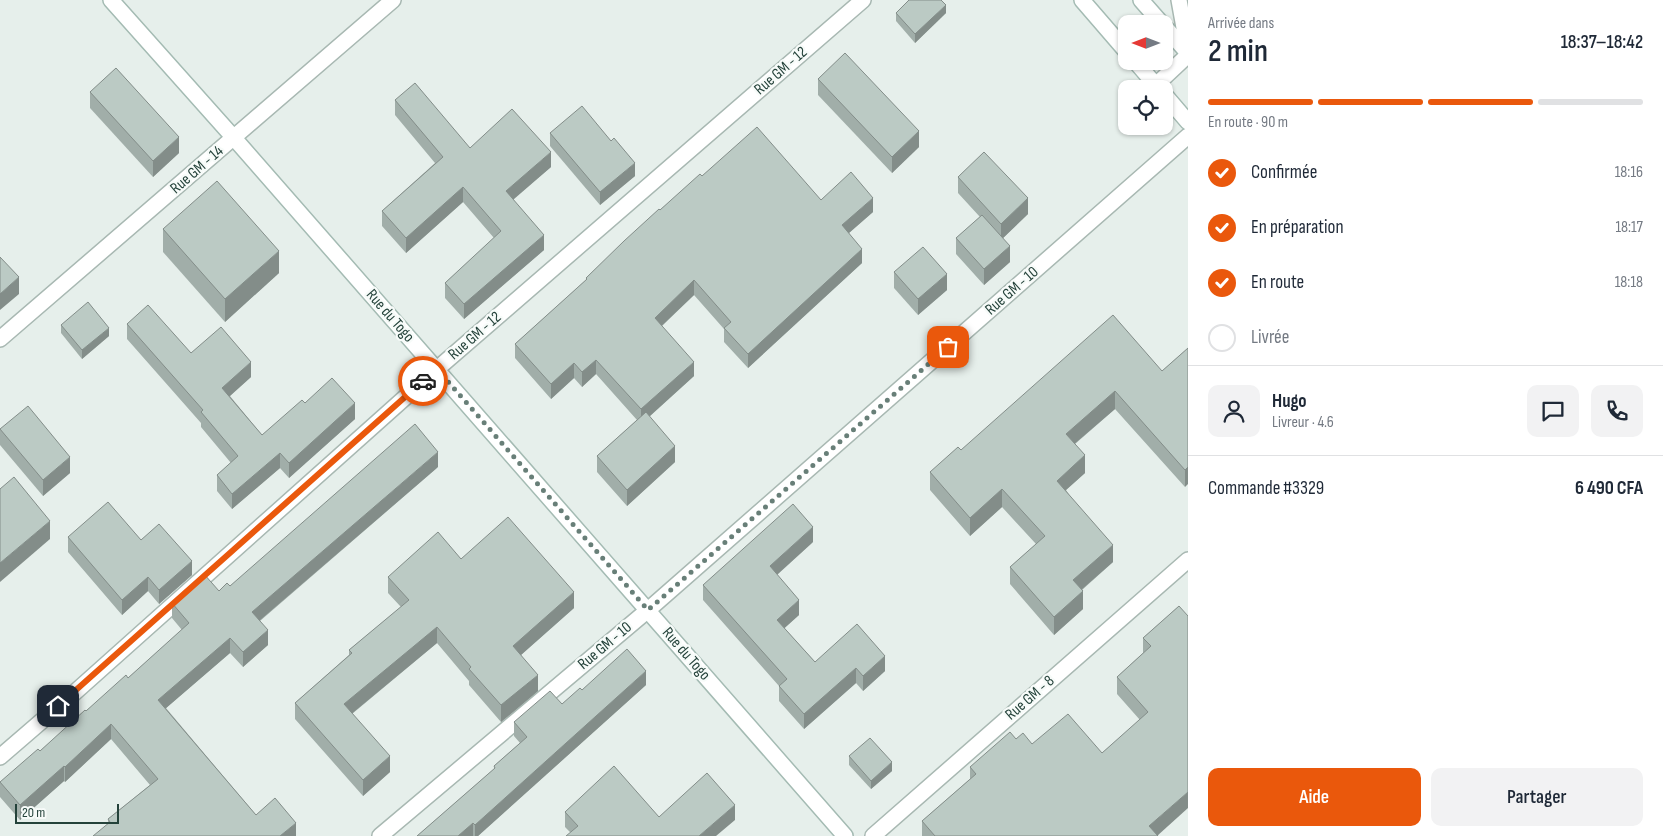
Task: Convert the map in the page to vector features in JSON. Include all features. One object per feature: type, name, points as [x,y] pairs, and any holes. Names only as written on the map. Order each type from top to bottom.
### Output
[{"type":"street","name":"Rue du Togo","points":[[111,0],[437,369],[845,836]]},
{"type":"street","name":"Rue GM - 14","points":[[0,339],[393,0]]},
{"type":"street","name":"Rue GM - 12","points":[[0,757],[437,369],[863,0]]},
{"type":"street","points":[[1082,0],[1118,42]]},
{"type":"street","points":[[1141,0],[1154,15]]},
{"type":"street","points":[[1166,80],[1188,53],[1178,0]]},
{"type":"street","points":[[1173,36],[1188,53]]},
{"type":"street","points":[[1143,70],[1151,80]]},
{"type":"street","points":[[1173,105],[1188,122]]},
{"type":"street","name":"Rue GM - 10","points":[[380,836],[648,610],[1188,136]]},
{"type":"street","name":"Rue GM - 8","points":[[872,836],[1188,560]]},
{"type":"building","points":[[909,0],[941,0],[946,5],[915,34],[896,13]]},
{"type":"building","points":[[845,53],[919,131],[892,157],[818,79]]},
{"type":"building","points":[[116,68],[179,137],[153,161],[90,92]]},
{"type":"building","points":[[415,83],[470,148],[512,109],[551,152],[506,191],[544,235],[464,304],[445,283],[501,231],[463,187],[406,238],[382,211],[443,157],[395,100]]},
{"type":"building","points":[[582,106],[611,141],[614,138],[635,163],[600,192],[550,133]]},
{"type":"building","points":[[757,127],[821,200],[851,172],[873,198],[842,225],[862,249],[748,354],[724,328],[731,322],[694,280],[655,318],[694,362],[641,409],[596,360],[582,372],[574,363],[551,384],[515,344],[587,279],[659,209],[700,174],[702,176]]},
{"type":"building","points":[[984,152],[1028,198],[1001,224],[958,177]]},
{"type":"building","points":[[217,181],[279,251],[225,299],[163,229]]},
{"type":"building","points":[[982,215],[1010,246],[984,269],[956,238]]},
{"type":"building","points":[[923,247],[947,274],[918,299],[894,272]]},
{"type":"building","points":[[0,257],[19,277],[0,294]]},
{"type":"building","points":[[88,302],[109,328],[82,350],[61,325]]},
{"type":"building","points":[[148,305],[191,353],[221,327],[251,362],[222,388],[262,435],[302,400],[305,403],[332,378],[355,403],[289,463],[280,453],[232,494],[217,475],[238,456],[201,412],[203,410],[127,324]]},
{"type":"building","points":[[1113,315],[1162,371],[1188,348],[1188,467],[1185,470],[1115,391],[1066,434],[1085,455],[1057,481],[1113,545],[1073,580],[1083,591],[1054,617],[1010,567],[1045,536],[1002,489],[970,518],[930,472],[958,447],[961,450]]},
{"type":"building","points":[[28,406],[70,457],[43,480],[0,429]]},
{"type":"building","points":[[646,412],[675,446],[627,490],[597,456]]},
{"type":"building","points":[[415,424],[438,452],[252,612],[268,630],[243,652],[230,638],[158,700],[256,815],[275,798],[296,823],[280,836],[93,836],[110,822],[108,819],[158,779],[111,724],[65,767],[20,805],[0,782],[38,749],[40,751],[126,675],[128,678],[189,623],[172,603],[204,574],[219,591],[227,583],[230,586]]},
{"type":"building","points":[[14,477],[50,521],[0,563],[0,489]]},
{"type":"building","points":[[108,502],[141,540],[159,524],[192,561],[159,590],[148,577],[122,600],[68,537]]},
{"type":"building","points":[[793,504],[813,527],[770,566],[799,600],[777,620],[815,662],[857,624],[885,656],[863,676],[856,668],[804,714],[779,686],[787,679],[703,585]]},
{"type":"building","points":[[508,517],[574,592],[513,646],[538,675],[501,705],[469,669],[471,667],[437,627],[344,704],[390,756],[363,780],[295,703],[352,653],[349,650],[409,600],[388,577],[438,532],[461,559]]},
{"type":"building","points":[[1179,606],[1188,616],[1188,792],[1149,826],[1158,836],[935,836],[922,821],[976,774],[970,767],[1010,732],[1016,739],[1023,733],[1032,744],[1068,714],[1102,753],[1148,712],[1117,677],[1151,646],[1143,638]]},
{"type":"building","points":[[627,649],[646,671],[475,825],[473,823],[458,836],[417,836],[495,768],[494,766],[527,737],[514,722],[550,691],[562,704],[580,688],[582,690]]},
{"type":"building","points":[[870,738],[892,762],[871,781],[849,756]]},
{"type":"building","points":[[614,766],[659,817],[707,773],[735,805],[699,836],[566,836],[578,826],[565,812]]},
{"type":"way so far","points":[[423,381],[437,369],[648,610],[948,347]]},
{"type":"route","points":[[58,706],[423,381]]}]
